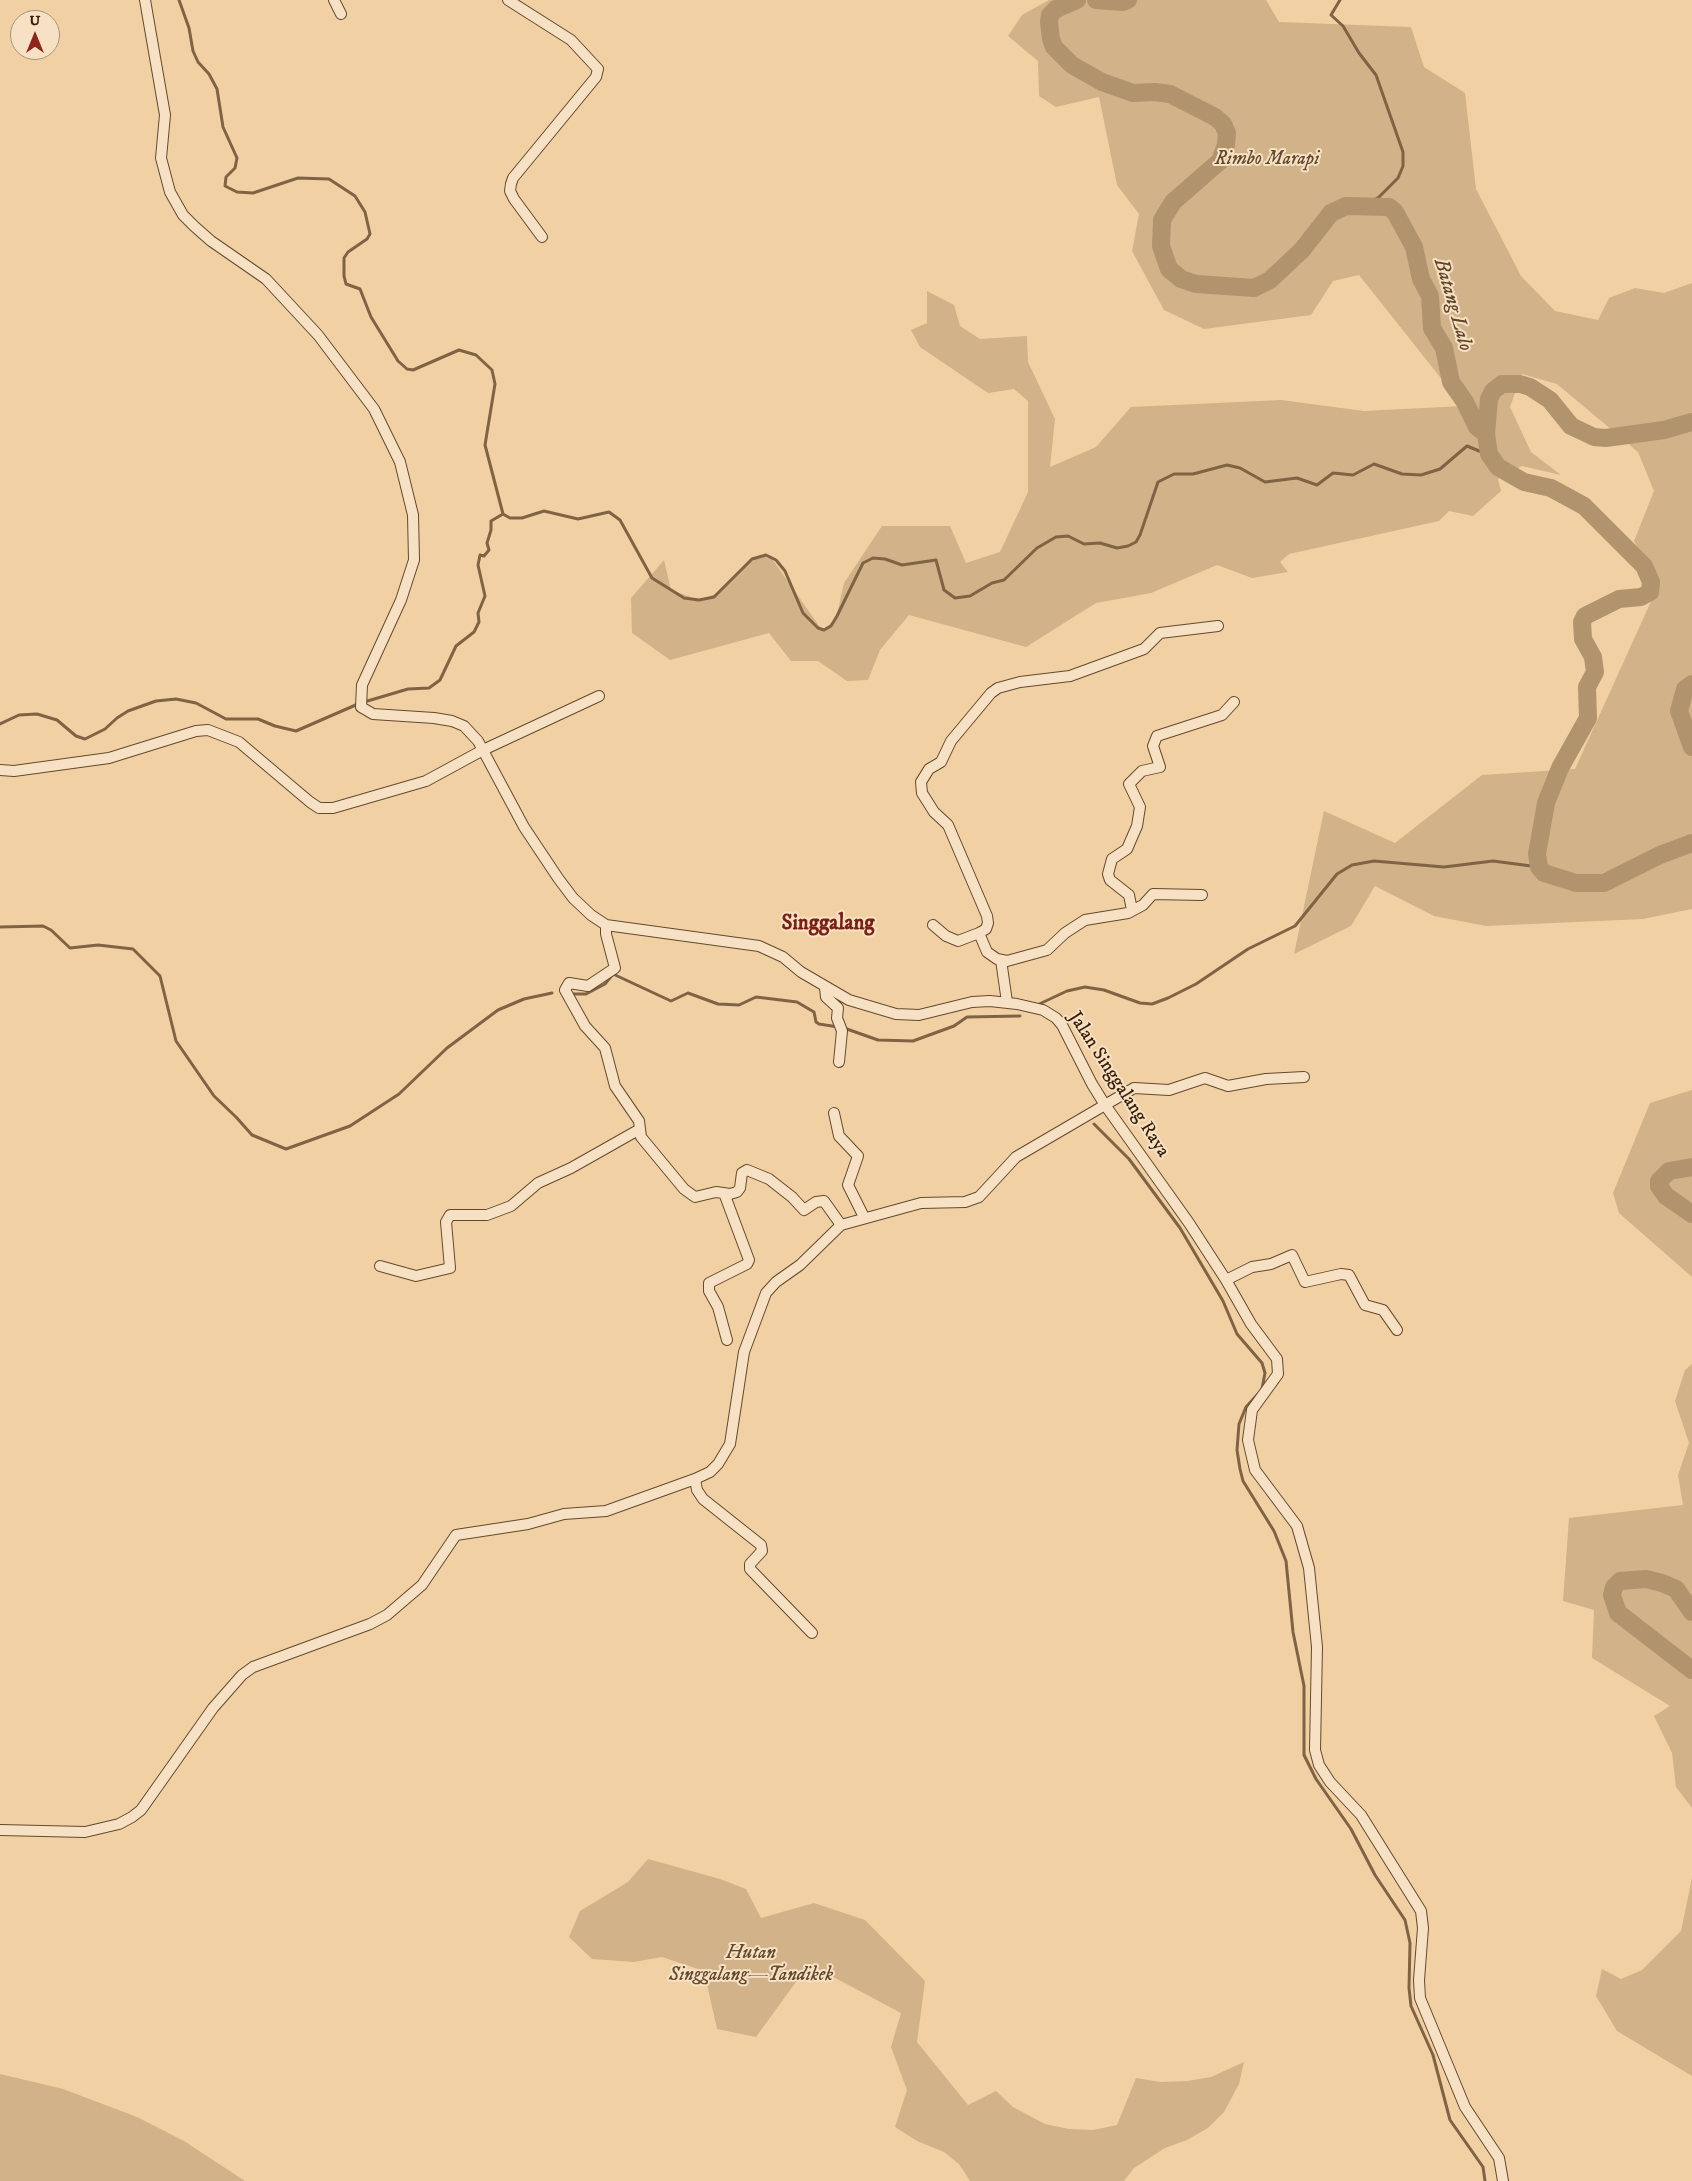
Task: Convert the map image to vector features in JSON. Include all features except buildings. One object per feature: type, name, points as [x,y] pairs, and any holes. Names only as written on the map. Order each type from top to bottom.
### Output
[{"type":"street","name":"Jalan Singgalang Raya","points":[[145,0],[165,115],[161,158],[170,192],[183,215],[194,226],[211,241],[266,279],[318,335],[374,409],[400,462],[413,515],[414,560],[401,600],[362,685],[362,707],[373,714],[452,721],[468,729],[484,750],[505,795],[537,848],[573,898],[590,915],[606,925],[759,946],[783,958],[825,988],[868,1008],[896,1014],[919,1015],[972,1002],[1007,1002],[1043,1010],[1056,1018],[1062,1024],[1092,1084],[1189,1223],[1226,1280],[1251,1324],[1279,1364],[1278,1374],[1252,1410],[1248,1440],[1255,1470],[1297,1526],[1308,1568],[1317,1648],[1314,1724],[1315,1750],[1319,1765],[1330,1782],[1361,1815],[1421,1911],[1423,1928],[1419,1980],[1420,1998],[1465,2108],[1499,2158],[1503,2181]]},
{"type":"street","points":[[334,0],[341,14]]},
{"type":"street","points":[[508,0],[571,40],[598,69],[596,77],[513,178],[510,191],[542,237]]},
{"type":"street","points":[[933,925],[953,940],[958,940],[986,930],[988,923],[987,916],[948,825],[927,803],[922,794],[921,782],[929,769],[941,762],[951,741],[991,693],[998,688],[1020,682],[1070,676],[1144,649],[1160,633],[1218,626]]},
{"type":"street","points":[[1,772],[109,758],[196,731],[208,730],[239,742],[310,802],[320,808],[333,808],[426,781],[484,750],[599,696]]},
{"type":"street","points":[[1132,910],[1129,895],[1110,880],[1108,874],[1112,859],[1127,849],[1137,826],[1140,807],[1129,784],[1142,772],[1160,768],[1153,746],[1157,736],[1222,715],[1234,702]]},
{"type":"street","points":[[979,933],[987,952],[1001,960],[1007,960],[1047,950],[1065,933],[1090,918],[1120,915],[1148,902],[1153,894],[1202,895]]},
{"type":"street","points":[[606,925],[606,934],[615,968],[588,986],[569,983],[566,990],[585,1026],[605,1048],[615,1086],[639,1120],[641,1137],[687,1192],[698,1197],[716,1192],[738,1192],[742,1173],[747,1170],[768,1179],[792,1197],[804,1210],[816,1202],[824,1201],[841,1224]]},
{"type":"street","points":[[1001,960],[1007,1002]]},
{"type":"street","points":[[825,988],[826,997],[838,1008],[837,1018],[842,1031],[839,1062]]},
{"type":"street","points":[[0,1830],[85,1832],[119,1824],[132,1817],[141,1810],[213,1708],[242,1675],[253,1667],[370,1624],[387,1615],[422,1585],[456,1535],[528,1524],[564,1514],[606,1511],[696,1480],[710,1472],[718,1464],[730,1444],[744,1352],[766,1293],[776,1282],[800,1265],[841,1224],[921,1203],[965,1202],[979,1197],[1016,1158],[1137,1087],[1169,1090],[1205,1078],[1228,1086],[1266,1079],[1304,1078]]},
{"type":"street","points":[[834,1113],[839,1136],[858,1156],[848,1185],[864,1217]]},
{"type":"street","points":[[380,1266],[416,1276],[450,1268],[446,1222],[450,1214],[487,1215],[511,1206],[538,1183],[571,1168],[640,1129]]},
{"type":"street","points":[[724,1193],[749,1260],[747,1264],[709,1282],[709,1291],[718,1307],[727,1340]]},
{"type":"street","points":[[1226,1280],[1252,1267],[1271,1264],[1292,1255],[1305,1282],[1341,1274],[1349,1275],[1365,1304],[1383,1310],[1397,1330]]},
{"type":"street","points":[[696,1480],[697,1490],[703,1500],[761,1545],[762,1551],[750,1564],[750,1569],[812,1633]]},
{"type":"green space","name":"Rimbo Marapi","points":[[1049,0],[1266,0],[1279,22],[1411,27],[1424,67],[1465,93],[1476,189],[1521,276],[1555,311],[1598,320],[1609,298],[1635,288],[1664,293],[1692,283],[1692,909],[1643,919],[1486,926],[1434,916],[1375,886],[1351,926],[1294,954],[1324,811],[1395,843],[1482,775],[1575,769],[1658,586],[1634,541],[1654,491],[1638,452],[1557,384],[1522,374],[1510,407],[1531,452],[1561,475],[1522,466],[1498,479],[1501,491],[1473,516],[1449,511],[1439,521],[1289,554],[1280,562],[1288,572],[1252,578],[1217,565],[1151,593],[1096,603],[1026,647],[909,615],[880,650],[868,680],[847,681],[818,661],[791,661],[769,633],[670,660],[632,633],[631,598],[664,560],[671,590],[699,600],[721,592],[754,558],[770,556],[822,630],[836,619],[844,583],[882,526],[950,526],[966,563],[1000,552],[1028,492],[1028,401],[1014,389],[988,393],[920,347],[911,330],[927,323],[927,291],[954,305],[960,326],[980,339],[1027,336],[1028,362],[1055,419],[1050,467],[1096,447],[1131,407],[1281,400],[1364,411],[1463,406],[1359,275],[1333,281],[1311,315],[1204,329],[1164,310],[1132,251],[1139,214],[1117,185],[1099,97],[1056,107],[1039,96],[1038,61],[1008,36],[1022,15]]},
{"type":"green space","points":[[1692,1090],[1692,1277],[1619,1213],[1613,1193],[1650,1103]]},
{"type":"green space","points":[[1692,1364],[1692,1808],[1676,1787],[1672,1753],[1654,1716],[1670,1706],[1592,1658],[1594,1610],[1563,1601],[1569,1518],[1683,1505],[1678,1475],[1689,1443],[1675,1401],[1685,1370]]},
{"type":"green space","name":"Hutan Singgalang—Tandikek","points":[[648,1859],[720,1879],[746,1889],[761,1918],[814,1903],[865,1920],[925,1981],[917,2042],[968,2105],[996,2091],[1013,2107],[1045,2124],[1069,2129],[1093,2130],[1117,2125],[1136,2078],[1161,2082],[1187,2081],[1211,2077],[1244,2062],[1239,2084],[1224,2112],[1208,2128],[1187,2140],[1165,2148],[1134,2168],[1124,2181],[970,2181],[959,2164],[944,2152],[917,2141],[895,2127],[907,2090],[891,2047],[901,2013],[809,1964],[756,2037],[717,2029],[704,1971],[662,1957],[634,1962],[592,1959],[569,1937],[580,1911],[628,1882]]},
{"type":"green space","points":[[1692,1878],[1692,2076],[1617,2031],[1596,1996],[1602,1969],[1621,1979],[1642,1970],[1681,1931]]},
{"type":"green space","points":[[0,2074],[63,2089],[137,2117],[184,2141],[245,2181],[0,2181]]},
{"type":"waterway","points":[[179,0],[189,28],[193,51],[198,62],[209,74],[217,89],[223,127],[237,158],[235,168],[226,177],[225,186],[237,192],[253,193],[298,178],[329,179],[355,196],[365,212],[370,234],[367,239],[348,252],[344,258],[346,284],[360,289],[371,317],[398,361],[407,369],[413,370],[459,350],[476,355],[492,370],[495,384],[485,445],[503,514],[510,518],[522,518],[544,511],[578,519],[609,512],[620,520],[652,578],[684,598],[699,600],[714,597],[752,559],[766,555],[776,560],[785,571],[803,613],[818,628],[824,630],[831,626],[837,616],[863,563],[873,558],[885,559],[902,565],[936,560],[944,590],[955,598],[970,596],[992,583],[1004,580],[1037,548],[1056,537],[1068,536],[1084,544],[1100,543],[1117,548],[1128,546],[1136,542],[1140,535],[1158,482],[1174,474],[1193,474],[1227,465],[1240,468],[1265,482],[1297,478],[1317,485],[1333,473],[1353,475],[1374,464],[1402,474],[1421,475],[1440,469],[1467,446],[1489,455]]},
{"type":"waterway","name":"Batang Lalo","points":[[1077,0],[1056,9],[1050,15],[1049,22],[1054,47],[1072,65],[1102,82],[1133,93],[1155,92],[1170,94],[1215,117],[1223,124],[1227,133],[1226,145],[1220,161],[1173,202],[1162,220],[1161,246],[1169,269],[1181,279],[1196,284],[1254,288],[1270,280],[1302,250],[1331,213],[1346,206],[1389,207],[1395,212],[1414,247],[1421,279],[1430,296],[1432,328],[1444,348],[1451,382],[1465,402],[1477,427],[1486,434]]},
{"type":"waterway","name":"Batang Lalo","points":[[1096,0],[1123,2],[1128,0]]},
{"type":"waterway","points":[[1340,0],[1331,15],[1343,26],[1359,53],[1376,75],[1403,152],[1403,166],[1398,178],[1379,197],[1367,205]]},
{"type":"waterway","points":[[1692,422],[1664,430],[1606,438],[1594,437],[1571,426],[1550,400],[1530,387],[1520,384],[1502,384],[1493,391],[1489,399],[1486,434],[1489,454],[1498,467],[1524,482],[1551,488],[1584,506],[1644,566],[1651,582],[1650,592],[1641,597],[1619,599],[1585,616],[1582,622],[1583,639],[1593,657],[1595,672],[1587,687],[1588,718],[1560,768],[1546,803],[1537,854],[1539,867],[1544,873],[1576,883],[1604,883],[1660,855],[1692,843]]},
{"type":"waterway","points":[[364,702],[408,689],[429,688],[440,680],[456,646],[474,632],[479,622],[478,613],[485,596],[478,565],[480,555],[484,556],[489,550],[487,543],[491,530],[491,521],[503,514]]},
{"type":"waterway","points":[[1692,684],[1685,689],[1679,711],[1692,747]]},
{"type":"waterway","points":[[0,724],[19,715],[37,714],[57,720],[76,736],[85,739],[105,729],[128,711],[156,701],[176,699],[196,703],[226,719],[258,719],[275,726],[296,731],[358,704]]},
{"type":"waterway","points":[[1035,1006],[1067,991],[1085,987],[1104,990],[1140,1003],[1152,1004],[1168,998],[1196,984],[1248,949],[1295,926],[1337,874],[1352,865],[1374,861],[1444,867],[1493,861],[1539,867]]},
{"type":"waterway","points":[[0,927],[43,926],[51,930],[70,948],[98,945],[133,949],[160,976],[176,1041],[214,1096],[252,1135],[286,1149],[350,1126],[399,1094],[447,1048],[498,1010],[524,999],[552,993]]},
{"type":"waterway","points":[[571,994],[586,994],[605,984],[613,974],[671,1001],[688,993],[718,1004],[739,1005],[756,997],[797,1002],[814,1012],[816,1022],[819,1024],[838,1027]]},
{"type":"waterway","points":[[844,1028],[878,1040],[913,1041],[954,1026],[967,1017],[1020,1016]]},
{"type":"waterway","points":[[1094,1124],[1129,1159],[1180,1228],[1223,1301],[1237,1334],[1262,1363],[1265,1373],[1262,1389]]},
{"type":"waterway","points":[[1692,1167],[1669,1171],[1659,1181],[1659,1186],[1666,1196],[1692,1214]]},
{"type":"waterway","points":[[1258,1394],[1246,1407],[1239,1424],[1237,1450],[1243,1481],[1274,1531],[1286,1561],[1293,1632],[1304,1686],[1304,1755],[1316,1779],[1351,1829],[1375,1875],[1405,1920],[1410,1943],[1409,1988],[1411,2006],[1433,2055],[1450,2120],[1483,2167],[1485,2181]]},
{"type":"waterway","points":[[1692,1612],[1676,1589],[1662,1583],[1646,1579],[1620,1581],[1614,1587],[1612,1595],[1618,1613],[1692,1670]]},
{"type":"district","name":"Singgalang","points":[[828,925]]}]
